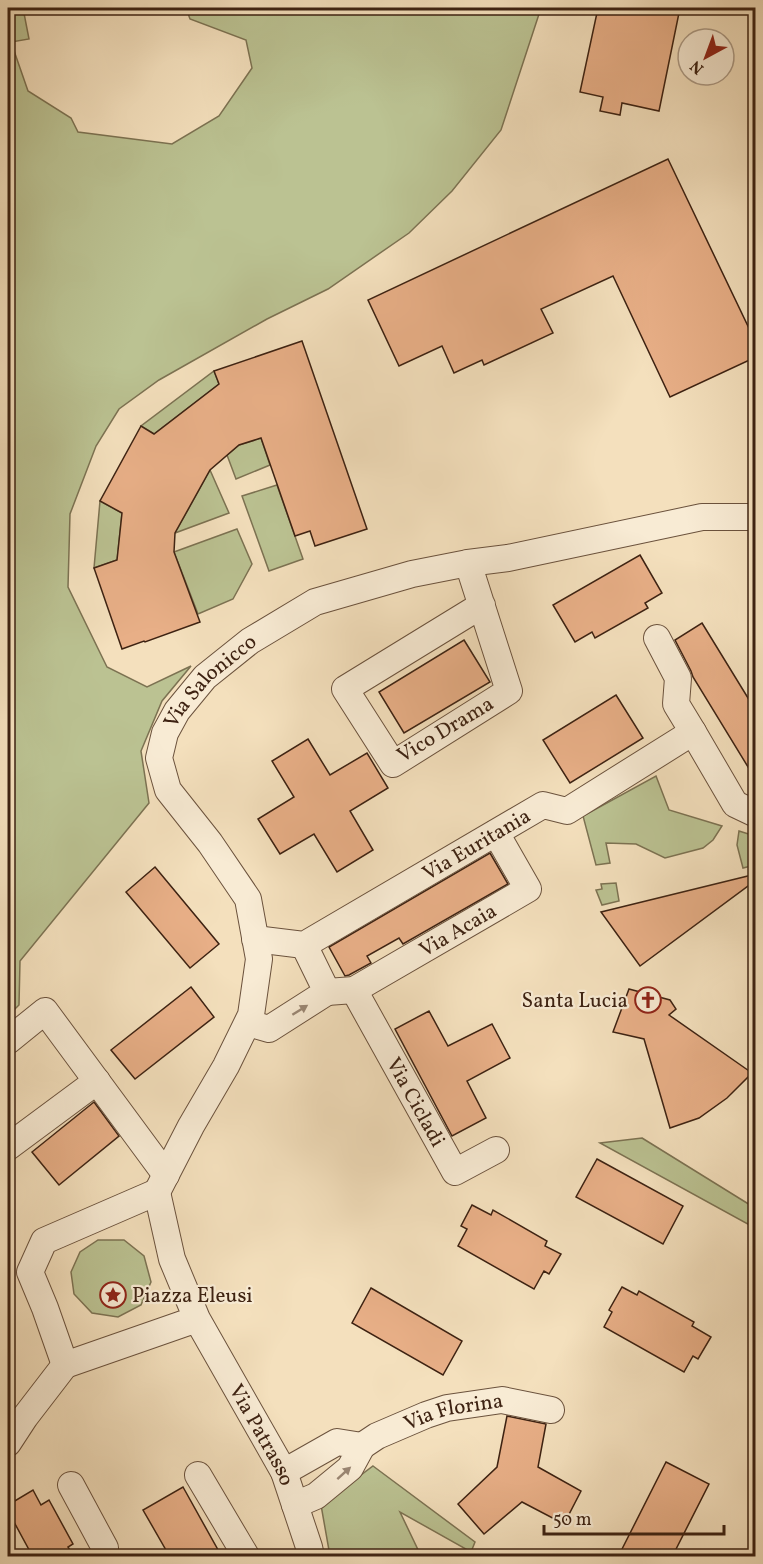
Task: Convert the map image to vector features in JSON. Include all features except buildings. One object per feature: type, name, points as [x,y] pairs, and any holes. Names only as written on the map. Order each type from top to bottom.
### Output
[{"type":"street","name":"Via Salonicco","points":[[161,1184],[248,1023],[259,959],[248,899],[210,843],[168,790],[159,758],[165,733],[177,711],[205,677],[250,641],[315,602],[412,573],[508,558],[702,517],[756,517]]},
{"type":"street","name":"Vico Drama","points":[[468,563],[482,605],[509,691],[393,764],[345,689],[482,605]]},
{"type":"street","points":[[657,638],[678,678],[676,704],[735,804],[756,814]]},
{"type":"street","name":"Via Euritania","points":[[304,945],[543,805],[567,811],[693,732]]},
{"type":"street","name":"Via Acaia","points":[[248,1023],[269,1029],[327,992],[354,990],[528,889],[496,833]]},
{"type":"street","points":[[255,939],[304,945],[327,992]]},
{"type":"street","name":"Via Cicladi","points":[[354,990],[455,1172],[496,1150]]},
{"type":"street","points":[[8,1041],[45,1011],[97,1081],[161,1184],[172,1259],[197,1319],[65,1365],[8,1443]]},
{"type":"street","points":[[8,1146],[97,1081]]},
{"type":"street","points":[[65,1365],[30,1272],[44,1241],[161,1184]]},
{"type":"street","name":"Via Patrasso","points":[[197,1319],[284,1472],[311,1557]]},
{"type":"street","name":"Via Florina","points":[[295,1505],[316,1496],[350,1468],[362,1446],[376,1436],[426,1414],[447,1408],[502,1400],[551,1410]]},
{"type":"street","points":[[284,1472],[337,1442],[362,1446]]},
{"type":"street","points":[[198,1475],[246,1557]]},
{"type":"street","points":[[71,1485],[105,1548],[103,1557]]},
{"type":"green space","points":[[8,8],[23,8],[29,39],[11,42],[28,91],[71,118],[78,132],[172,144],[219,116],[252,68],[246,40],[190,19],[186,8],[541,8],[501,130],[452,191],[409,233],[328,289],[267,319],[159,380],[119,409],[96,446],[70,514],[68,587],[107,667],[147,687],[191,666],[162,701],[141,751],[149,803],[20,961],[19,1005],[8,1016]]},
{"type":"green space","points":[[214,371],[219,384],[154,434],[141,426]]},
{"type":"green space","points":[[261,438],[270,465],[236,479],[227,455],[239,445]]},
{"type":"green space","points":[[210,470],[229,513],[175,533]]},
{"type":"green space","points":[[277,485],[303,559],[269,571],[242,496]]},
{"type":"green space","points":[[100,501],[122,513],[117,560],[94,568]]},
{"type":"green space","points":[[237,529],[252,564],[233,599],[198,614],[174,552]]},
{"type":"green space","points":[[656,776],[669,810],[722,826],[713,840],[703,848],[665,858],[636,844],[606,843],[610,863],[596,865],[583,816]]},
{"type":"green space","points":[[739,831],[755,836],[755,865],[743,868],[737,845]]},
{"type":"green space","points":[[616,883],[619,901],[602,905],[596,890],[602,889],[601,884]]},
{"type":"green space","points":[[642,1138],[755,1208],[755,1228],[600,1143]]},
{"type":"green space","name":"Piazza Eleusi","points":[[98,1240],[124,1240],[144,1256],[151,1282],[141,1305],[118,1317],[92,1313],[74,1294],[71,1272],[80,1252]]},
{"type":"green space","points":[[373,1466],[475,1542],[471,1552],[400,1512],[421,1556],[330,1556],[321,1505]]},
{"type":"place","name":"Santa Lucia","points":[[648,1000]]},
{"type":"place","name":"Piazza Eleusi","points":[[113,1295]]}]
